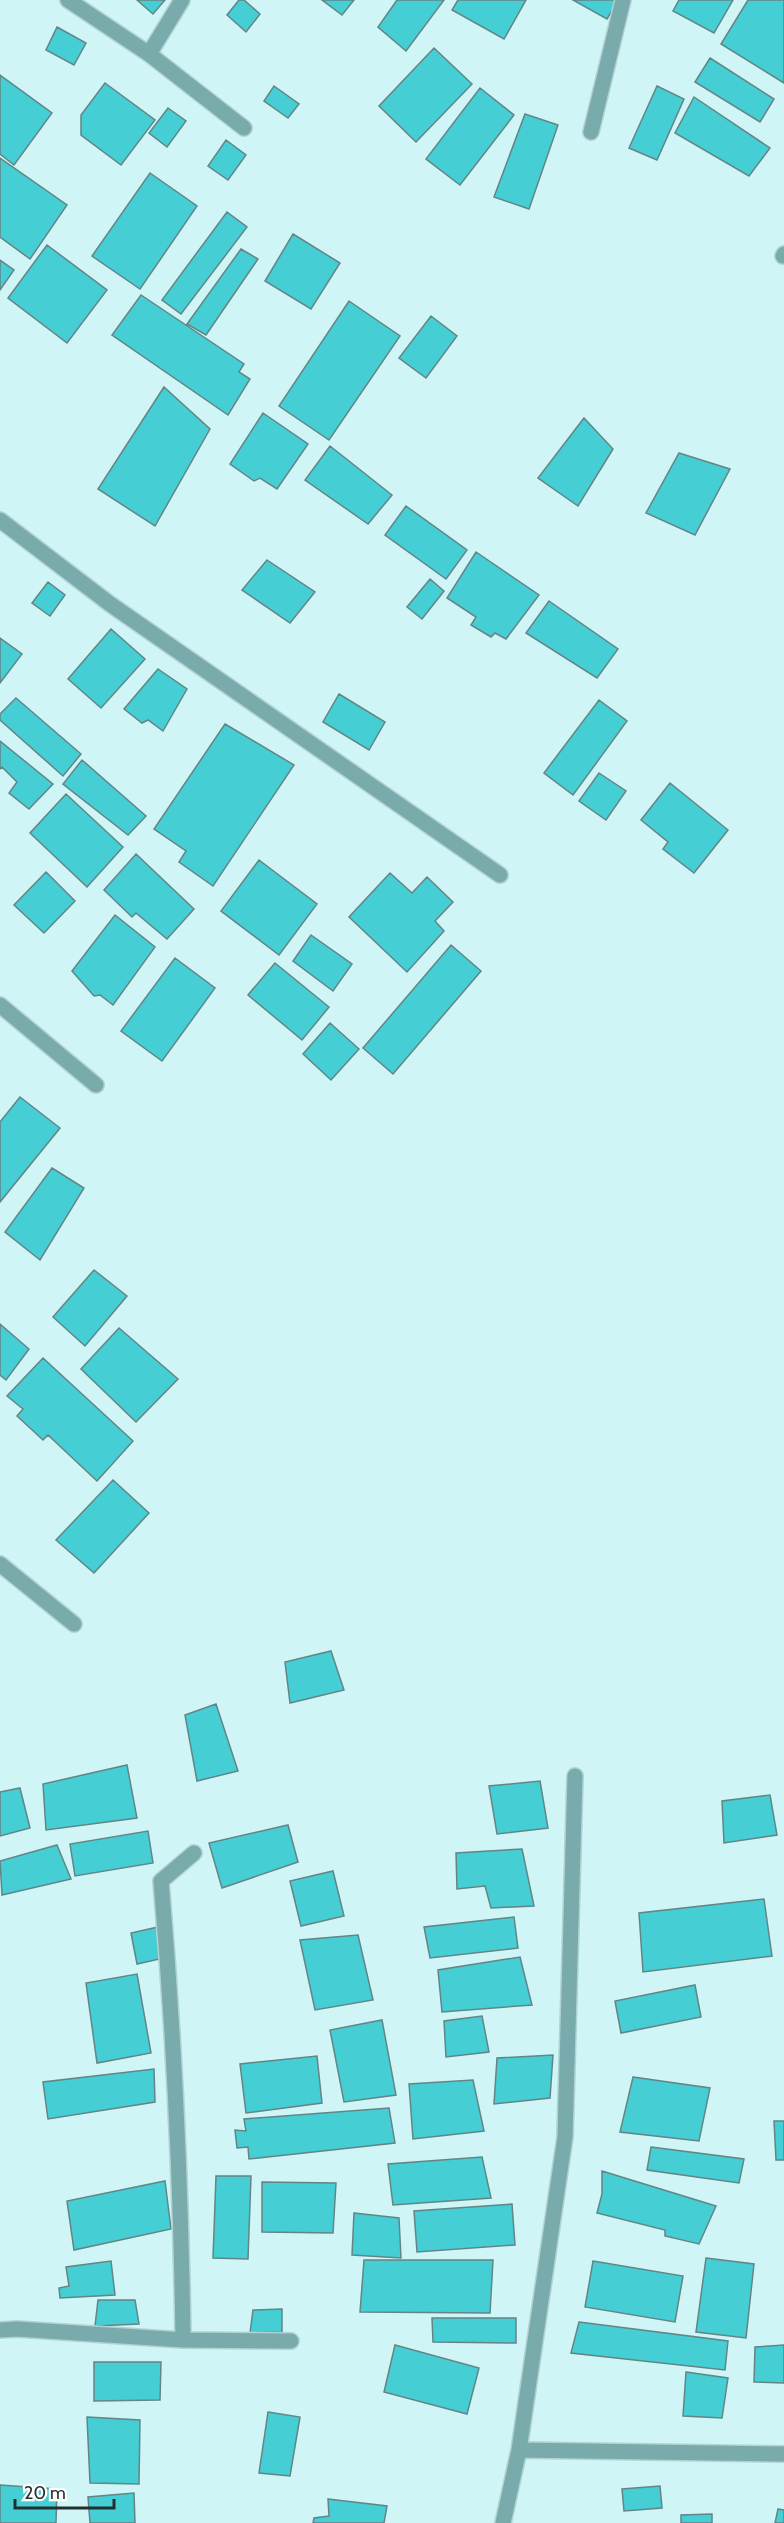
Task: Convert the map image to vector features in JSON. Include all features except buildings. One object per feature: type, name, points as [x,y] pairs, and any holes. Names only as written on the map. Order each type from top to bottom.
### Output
[{"type":"street","points":[[68,0],[149,54],[244,128]]},
{"type":"street","points":[[149,54],[182,0]]},
{"type":"street","points":[[591,132],[623,0]]},
{"type":"street","points":[[0,520],[110,604],[500,875]]},
{"type":"street","points":[[0,1005],[96,1085]]},
{"type":"street","points":[[0,1564],[74,1624]]},
{"type":"street","points":[[503,2523],[519,2450],[565,2137],[575,1776]]},
{"type":"street","points":[[183,2340],[181,2200],[161,1881],[194,1853]]},
{"type":"street","points":[[0,2330],[17,2329],[183,2340],[291,2341]]},
{"type":"street","points":[[519,2450],[784,2454]]}]
